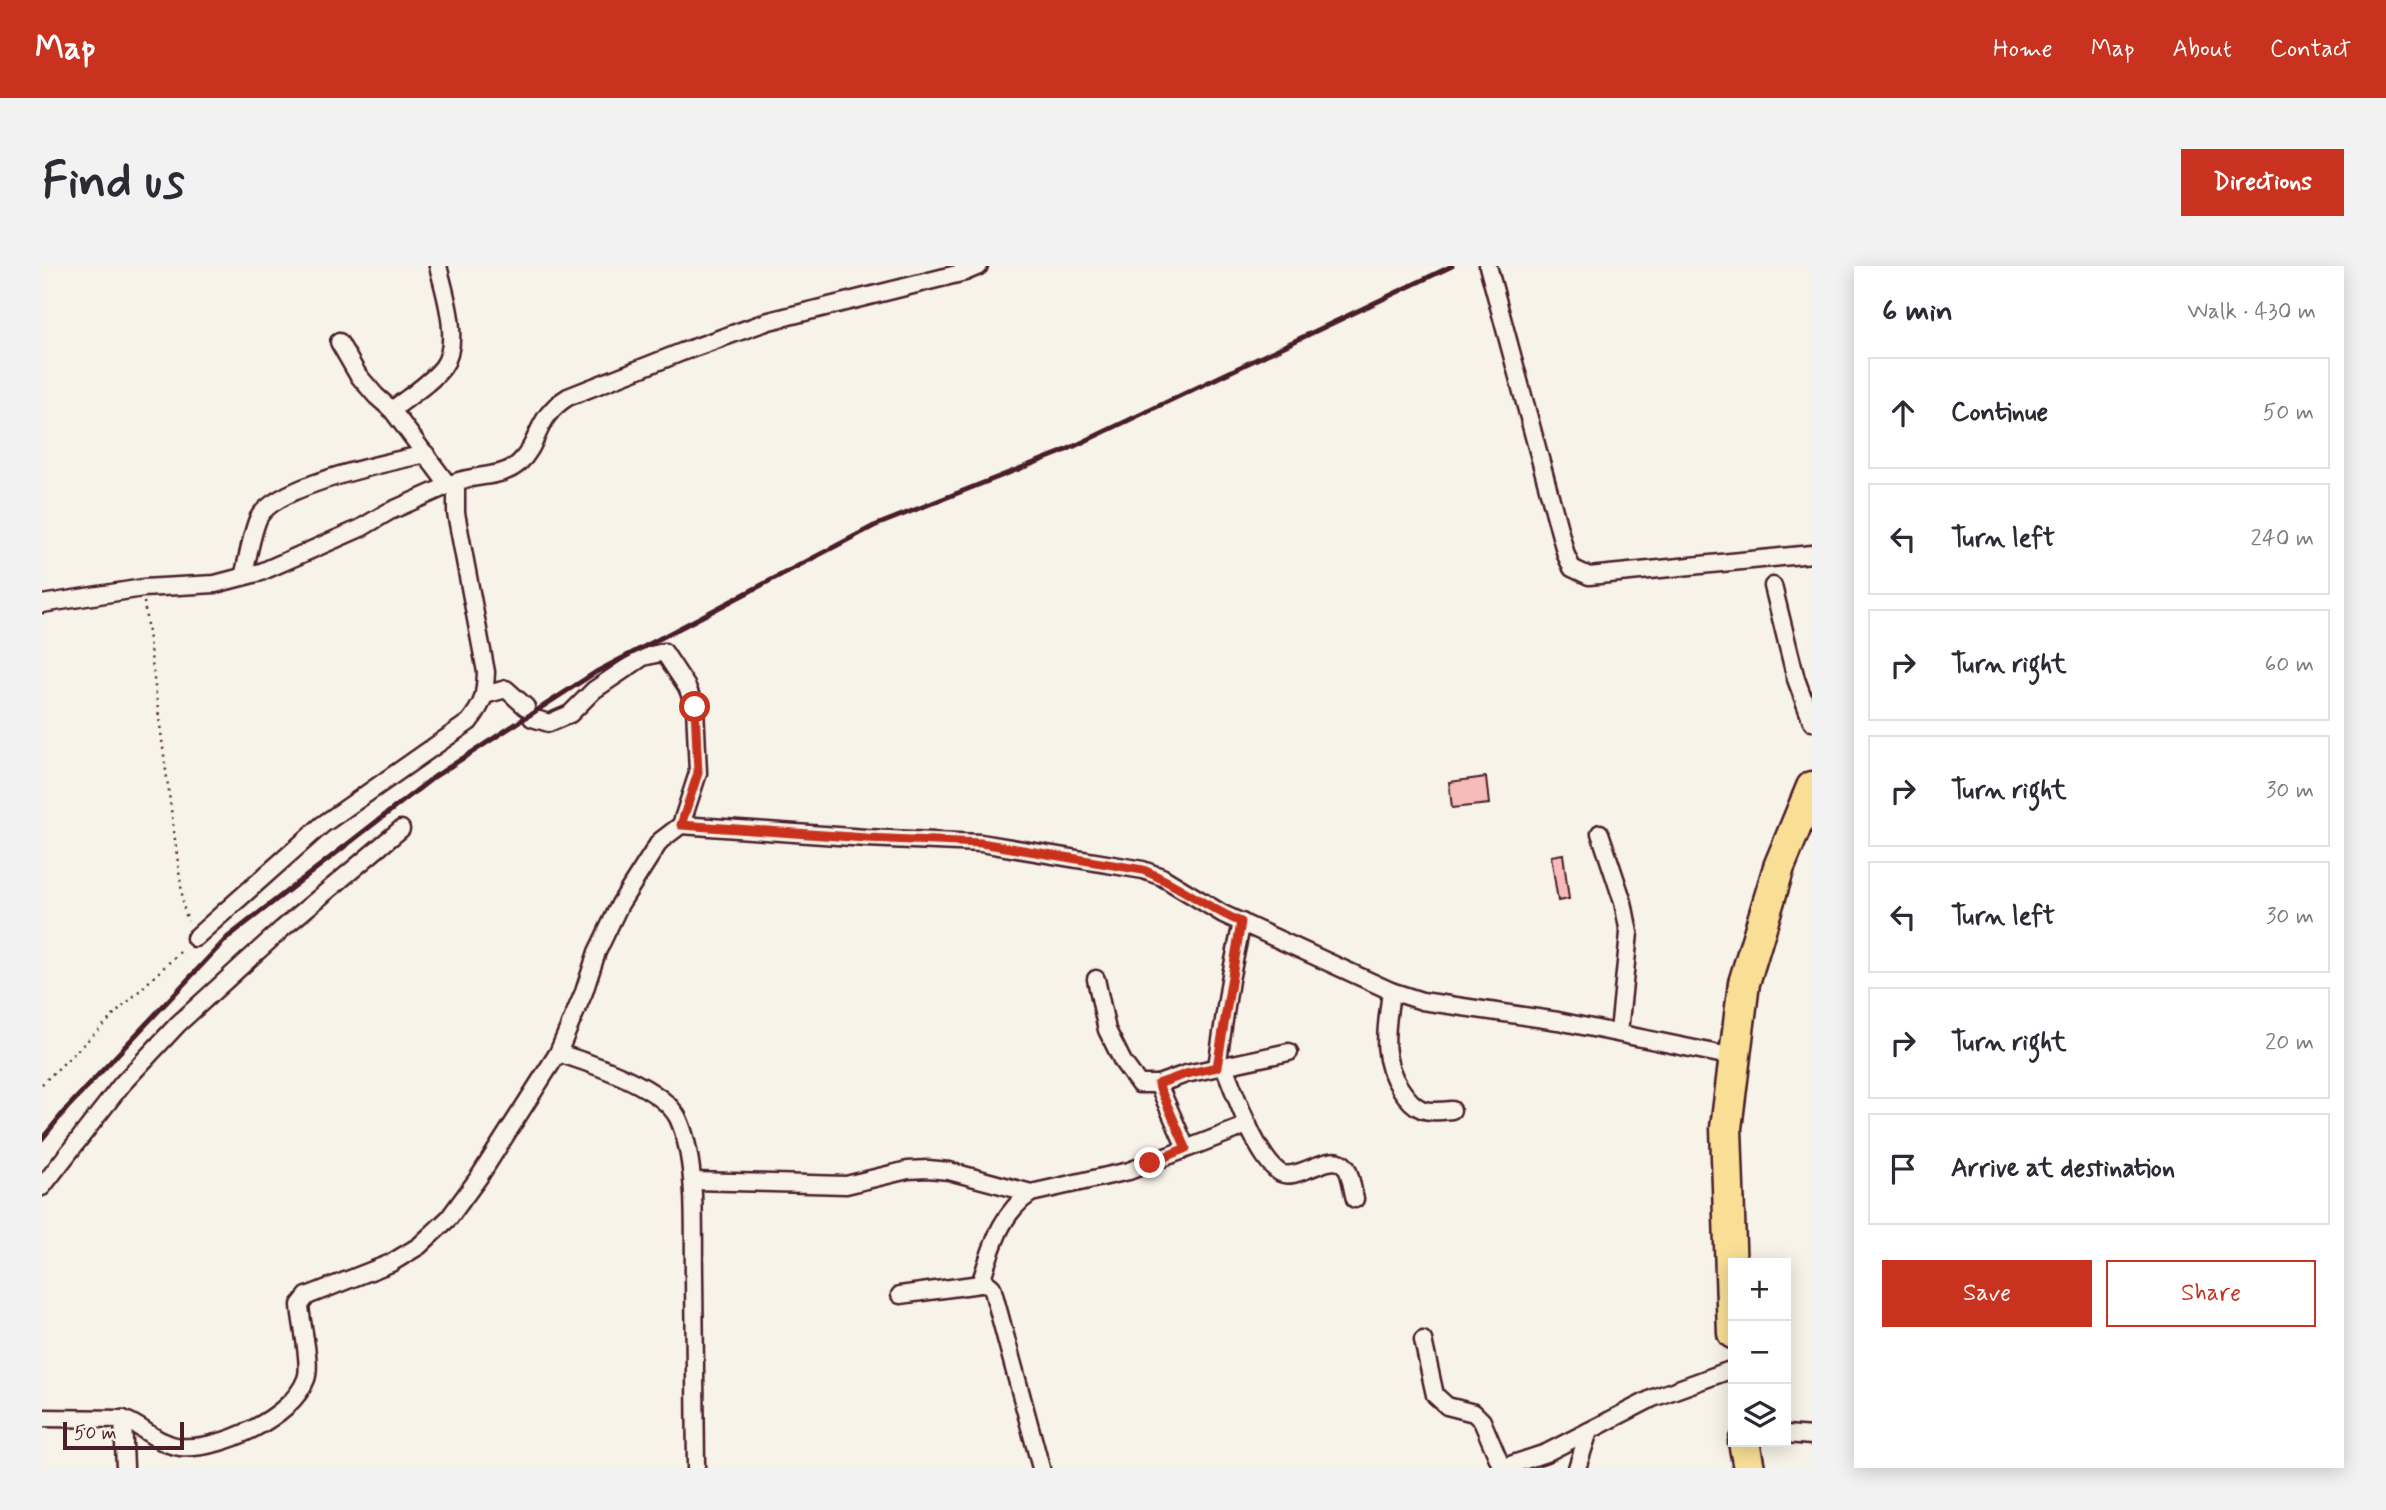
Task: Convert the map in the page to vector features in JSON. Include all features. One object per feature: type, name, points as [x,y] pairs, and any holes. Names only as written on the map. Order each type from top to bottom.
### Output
[{"type":"highway","points":[[1733,1321],[1726,1128],[1744,983],[1779,867],[1812,787]]},
{"type":"highway","points":[[1745,1447],[1749,1468]]},
{"type":"street","points":[[392,410],[437,374],[449,356],[450,309],[438,266]]},
{"type":"street","points":[[42,604],[143,588],[215,584],[261,572],[452,484],[470,477],[501,473],[520,462],[542,421],[559,402],[568,397],[769,321],[965,272],[979,266]]},
{"type":"street","points":[[1488,266],[1566,555],[1572,568],[1589,576],[1812,554]]},
{"type":"street","points":[[195,938],[322,825],[469,722],[482,705],[485,695],[486,672],[452,484],[392,410],[358,374],[339,342]]},
{"type":"street","points":[[243,577],[258,519],[273,502],[355,470],[426,454]]},
{"type":"street","points":[[1773,586],[1796,679],[1812,722]]},
{"type":"street","points":[[42,1418],[123,1419],[155,1439],[179,1447],[204,1447],[236,1438],[272,1417],[293,1399],[307,1378],[308,1362],[300,1305],[307,1296],[391,1263],[419,1246],[449,1218],[479,1177],[558,1053],[584,992],[597,952],[620,904],[660,841],[681,825],[698,773],[695,707],[687,687],[664,652],[643,657],[594,690],[570,714],[549,723],[529,713],[506,688],[485,695]]},
{"type":"street","points":[[681,825],[853,838],[981,843],[1143,870],[1162,877],[1223,914],[1391,991],[1422,1001],[1558,1021],[1734,1057]]},
{"type":"street","points":[[42,1187],[122,1084],[177,1024],[282,929],[401,829]]},
{"type":"street","points":[[1600,833],[1623,902],[1629,933],[1619,1032]]},
{"type":"street","points":[[1241,922],[1220,1067],[1261,1150],[1277,1171],[1290,1175],[1329,1162],[1337,1162],[1347,1169],[1355,1199]]},
{"type":"street","points":[[1096,979],[1107,1030],[1123,1062],[1139,1084],[1158,1084],[1186,1074],[1289,1052]]},
{"type":"street","points":[[1391,991],[1385,1036],[1386,1057],[1393,1077],[1408,1100],[1419,1110],[1430,1113],[1452,1110]]},
{"type":"street","points":[[558,1053],[605,1068],[665,1103],[677,1117],[693,1181],[696,1468]]},
{"type":"street","points":[[1158,1084],[1186,1148]]},
{"type":"street","points":[[980,1284],[1001,1223],[1017,1202],[1031,1193],[1129,1171],[1248,1125]]},
{"type":"street","points":[[693,1181],[846,1185],[908,1170],[928,1169],[949,1171],[1031,1193]]},
{"type":"street","points":[[901,1295],[987,1283],[994,1293],[1041,1468]]},
{"type":"street","points":[[1423,1340],[1435,1395],[1447,1406],[1474,1413],[1482,1421],[1502,1468],[1546,1453],[1653,1398],[1728,1370]]},
{"type":"street","points":[[123,1419],[125,1468]]},
{"type":"street","points":[[1577,1468],[1589,1431]]},
{"type":"street","points":[[1791,1434],[1812,1436]]},
{"type":"path","points":[[42,1084],[195,938],[184,909],[143,588]]},
{"type":"building","points":[[1486,777],[1489,804],[1452,808],[1449,782]]},
{"type":"building","points":[[1563,854],[1569,899],[1558,901],[1551,856]]},
{"type":"railway","points":[[42,1139],[68,1107],[228,937],[434,777],[596,672],[874,526],[1062,452],[1452,266]]},
{"type":"route","points":[[695,707],[698,773],[681,825],[981,843],[1143,870],[1162,877],[1241,922],[1217,1067],[1158,1084],[1186,1148],[1150,1163]]}]
